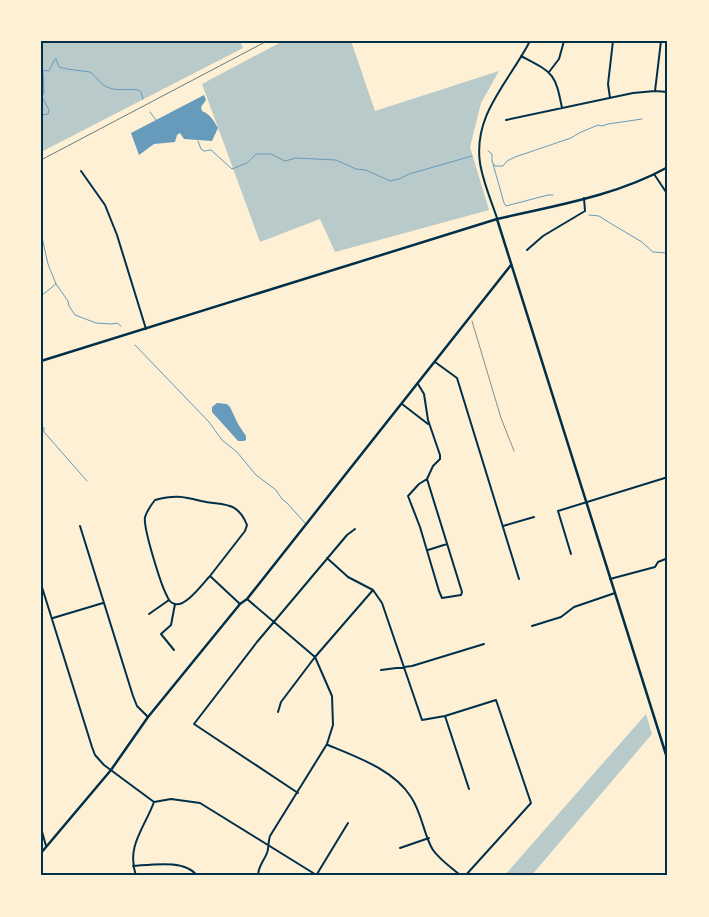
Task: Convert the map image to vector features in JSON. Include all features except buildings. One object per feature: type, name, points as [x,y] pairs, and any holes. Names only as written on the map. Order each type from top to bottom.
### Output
[{"type":"main road","points":[[41,362],[497,220],[623,187],[668,166]]},
{"type":"main road","points":[[497,220],[668,761]]},
{"type":"main road","points":[[41,852],[111,770],[148,717],[240,604],[247,599],[511,265]]},
{"type":"street","points":[[497,220],[480,165],[479,147],[485,116],[530,41]]},
{"type":"street","points":[[549,72],[559,59],[564,41]]},
{"type":"street","points":[[610,98],[608,84],[613,41]]},
{"type":"street","points":[[655,91],[661,41]]},
{"type":"street","points":[[521,56],[549,72],[558,84],[562,108]]},
{"type":"street","points":[[506,120],[633,93],[668,92]]},
{"type":"street","points":[[80,171],[105,205],[117,236],[146,329]]},
{"type":"street","points":[[654,174],[668,195]]},
{"type":"street","points":[[526,250],[543,236],[585,211],[584,198]]},
{"type":"street","points":[[435,362],[458,378],[519,579]]},
{"type":"street","points":[[418,384],[424,394],[430,425],[440,459],[433,466],[427,479],[414,488],[408,496],[442,598],[461,595],[460,583],[427,479]]},
{"type":"street","points":[[402,404],[430,425]]},
{"type":"street","points":[[571,554],[558,512],[668,477]]},
{"type":"street","points":[[176,496],[186,497],[231,505],[239,510],[247,525],[245,531],[210,576],[192,596],[181,604],[175,604],[169,600],[145,527],[145,518],[155,500],[176,496]]},
{"type":"street","points":[[503,526],[534,517]]},
{"type":"street","points":[[80,526],[132,696],[137,706],[148,717]]},
{"type":"street","points":[[298,793],[194,724],[327,558],[347,534],[356,529]]},
{"type":"street","points":[[427,550],[447,544]]},
{"type":"street","points":[[327,558],[348,577],[373,590],[382,603],[422,720],[445,716],[496,700],[531,803],[463,876],[433,849],[411,796],[400,783],[368,762],[328,744]]},
{"type":"street","points":[[610,579],[655,566],[658,562],[668,558]]},
{"type":"street","points":[[210,576],[240,604]]},
{"type":"street","points":[[41,584],[92,747],[100,761],[111,770],[154,802],[171,799],[200,803],[317,875],[348,823]]},
{"type":"street","points":[[278,712],[281,702],[315,657],[373,590]]},
{"type":"street","points":[[532,626],[561,616],[574,607],[615,593]]},
{"type":"street","points":[[247,599],[315,657],[332,696],[333,724],[328,744],[270,836],[268,852],[258,870],[258,876]]},
{"type":"street","points":[[150,614],[169,600]]},
{"type":"street","points":[[53,618],[103,603]]},
{"type":"street","points":[[174,650],[161,634],[171,625],[175,604]]},
{"type":"street","points":[[381,670],[412,666],[484,644]]},
{"type":"street","points":[[445,716],[469,789]]},
{"type":"street","points":[[136,876],[132,855],[135,842],[154,802]]},
{"type":"street","points":[[41,828],[46,846]]},
{"type":"street","points":[[400,848],[429,838]]},
{"type":"street","points":[[133,866],[156,864],[184,866],[191,868],[197,876]]},
{"type":"path","points":[[470,315],[501,418],[514,451]]},
{"type":"shaded area","points":[[41,41],[240,41],[243,48],[41,152]]},
{"type":"shaded area","points":[[283,41],[351,41],[375,111],[499,71],[481,103],[470,147],[489,210],[335,252],[320,219],[260,242],[202,84]]},
{"type":"shaded area","points":[[646,714],[652,734],[531,876],[504,876]]},
{"type":"water","points":[[204,95],[206,100],[201,107],[202,111],[210,116],[218,128],[212,141],[184,139],[180,133],[177,135],[175,142],[154,144],[139,155],[131,133]]},
{"type":"water","points":[[217,403],[227,404],[230,407],[246,436],[246,440],[238,441],[212,412],[212,407]]},
{"type":"waterway","points":[[41,70],[49,71],[56,59],[59,67],[90,72],[106,87],[120,90],[138,90],[141,92],[143,99]]},
{"type":"waterway","points":[[41,118],[42,115],[48,114],[49,110],[42,97],[44,92],[43,71]]},
{"type":"waterway","points":[[150,112],[156,120]]},
{"type":"waterway","points":[[488,151],[492,154],[492,162],[495,166],[503,166],[507,161],[515,157],[571,138],[598,125],[602,126],[642,119]]},
{"type":"waterway","points":[[198,141],[201,149],[204,151],[211,150],[232,169],[247,163],[256,154],[271,154],[285,161],[296,158],[336,160],[356,169],[366,170],[390,181],[472,156]]},
{"type":"waterway","points":[[493,164],[506,206],[553,195]]},
{"type":"waterway","points":[[589,215],[599,216],[642,242],[653,252],[668,253]]},
{"type":"waterway","points":[[41,233],[48,264],[56,284],[75,315],[96,323],[117,323],[121,326]]},
{"type":"waterway","points":[[41,296],[56,284]]},
{"type":"waterway","points":[[135,345],[209,422],[222,440],[237,452],[256,475],[276,490],[305,523]]},
{"type":"waterway","points":[[41,426],[44,428],[44,432],[87,481]]},
{"type":"railway","points":[[41,160],[267,41]]}]
